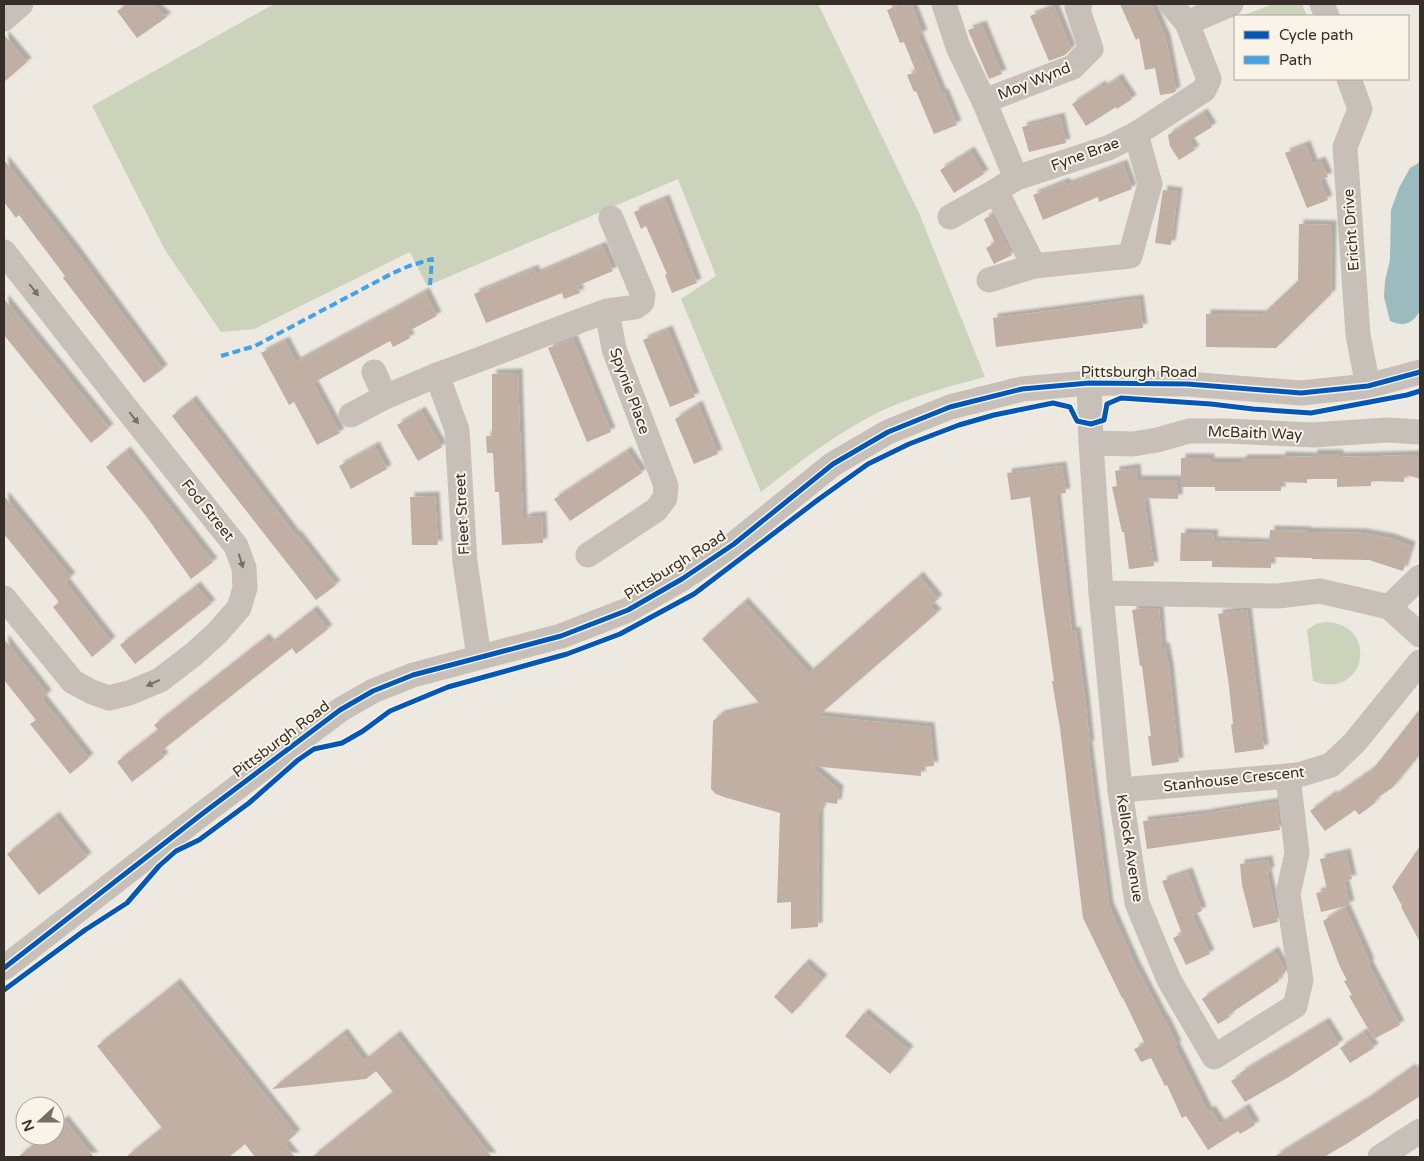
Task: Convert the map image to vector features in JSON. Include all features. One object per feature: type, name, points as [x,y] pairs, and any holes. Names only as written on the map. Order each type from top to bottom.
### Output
[{"type":"street","points":[[4,19],[21,4]]},
{"type":"street","name":"Moy Wynd","points":[[944,4],[958,47],[984,101],[1006,184],[1034,266]]},
{"type":"street","name":"Moy Wynd","points":[[984,101],[1073,66],[1091,49],[1077,7],[1080,4]]},
{"type":"street","points":[[1171,4],[1187,23],[1231,4]]},
{"type":"street","name":"Fyne Brae","points":[[950,216],[1006,184],[1108,148],[1136,134],[1204,90],[1209,79],[1187,23]]},
{"type":"street","name":"Ericht Drive","points":[[1349,80],[1360,108],[1345,147],[1358,336],[1368,386]]},
{"type":"street","points":[[989,280],[1034,266],[1130,256],[1150,184],[1136,134]]},
{"type":"street","points":[[351,415],[385,397],[437,374],[471,363],[561,327],[607,311],[635,307],[642,302],[643,295],[611,218]]},
{"type":"street","name":"Fod Street","points":[[4,252],[236,546],[244,568],[246,588],[239,608],[194,654],[160,680],[129,693],[109,698],[73,682],[4,598]]},
{"type":"street","name":"Spynie Place","points":[[588,555],[656,510],[665,498],[666,486],[614,349],[607,311]]},
{"type":"street","points":[[374,372],[385,397]]},
{"type":"street","name":"Pittsburgh Road","points":[[4,968],[142,860],[340,710],[373,691],[413,675],[561,636],[628,610],[682,579],[734,544],[833,464],[888,432],[950,407],[1022,388],[1089,383],[1187,384],[1301,393],[1368,386],[1420,372]]},
{"type":"street","name":"Fleet Street","points":[[437,374],[457,430],[465,562],[479,657]]},
{"type":"street","name":"Kellock Avenue","points":[[1089,383],[1100,593],[1120,790],[1137,903],[1169,980],[1214,1056],[1295,1006],[1301,980],[1288,894],[1297,853],[1288,776]]},
{"type":"street","name":"McBaith Way","points":[[1091,443],[1133,444],[1189,432],[1228,431],[1313,435],[1387,430],[1420,432]]},
{"type":"street","points":[[1390,607],[1420,577]]},
{"type":"street","points":[[1100,593],[1278,596],[1320,591],[1390,607],[1420,635]]},
{"type":"street","name":"Stanhouse Crescent","points":[[1120,790],[1288,776],[1302,774],[1331,765],[1355,742],[1420,662]]},
{"type":"street","points":[[1380,1157],[1420,1131]]},
{"type":"green space","points":[[274,4],[818,4],[919,213],[985,377],[918,396],[863,420],[804,459],[761,492],[681,299],[716,276],[678,179],[427,286],[410,252],[254,329],[221,332],[165,250],[92,106]]},
{"type":"green space","points":[[1273,4],[1302,4],[1307,15],[1245,15]]},
{"type":"green space","points":[[1324,622],[1342,625],[1354,634],[1360,646],[1360,659],[1355,672],[1345,681],[1331,684],[1313,681],[1307,630],[1316,624]]},
{"type":"water","points":[[1420,162],[1420,311],[1411,321],[1399,324],[1390,321],[1384,297],[1385,281],[1390,260],[1391,210],[1399,188],[1410,168]]},
{"type":"building","points":[[128,4],[151,4],[167,17],[137,38],[117,11]]},
{"type":"building","points":[[901,4],[911,4],[923,34],[918,36],[957,125],[934,134],[916,91],[914,92],[907,75],[916,72],[904,42],[900,43],[887,10]]},
{"type":"building","points":[[1120,4],[1151,4],[1166,39],[1176,91],[1173,93],[1160,95],[1155,68],[1145,70],[1139,38],[1136,40]]},
{"type":"building","points":[[1054,7],[1071,49],[1065,55],[1049,61],[1030,16]]},
{"type":"building","points":[[982,25],[1002,74],[989,79],[968,30]]},
{"type":"building","points":[[4,35],[27,62],[4,82]]},
{"type":"building","points":[[1118,78],[1132,99],[1086,126],[1072,104],[1101,85],[1103,88]]},
{"type":"building","points":[[1203,113],[1212,127],[1189,141],[1195,150],[1179,160],[1170,146],[1168,135]]},
{"type":"building","points":[[1060,117],[1066,143],[1029,152],[1022,127]]},
{"type":"building","points":[[1306,145],[1313,164],[1321,161],[1328,177],[1320,180],[1328,200],[1307,208],[1285,153]]},
{"type":"building","points":[[970,151],[984,174],[954,193],[940,170]]},
{"type":"building","points":[[4,160],[74,249],[163,369],[144,383],[63,278],[65,276],[19,215],[16,218],[4,202]]},
{"type":"building","points":[[1123,164],[1132,189],[1099,202],[1098,197],[1043,220],[1033,195],[1065,182],[1067,185]]},
{"type":"building","points":[[1163,190],[1178,192],[1171,245],[1155,243]]},
{"type":"building","points":[[665,199],[697,283],[672,293],[665,275],[667,274],[646,226],[641,229],[634,212]]},
{"type":"building","points":[[992,215],[1012,255],[994,264],[986,248],[995,243],[984,219]]},
{"type":"building","points":[[1299,224],[1332,225],[1331,294],[1276,348],[1206,347],[1206,314],[1262,315],[1298,281]]},
{"type":"building","points":[[602,246],[613,271],[577,286],[580,293],[564,299],[562,293],[486,323],[474,294],[534,269],[536,274]]},
{"type":"building","points":[[425,292],[437,316],[407,332],[410,338],[393,347],[390,341],[313,383],[340,433],[317,445],[294,402],[289,405],[261,353],[285,341],[296,362]]},
{"type":"building","points":[[4,299],[109,428],[91,443],[4,335]]},
{"type":"building","points":[[1139,299],[1143,328],[996,347],[993,318]]},
{"type":"building","points":[[668,330],[695,397],[670,407],[643,340]]},
{"type":"building","points":[[573,339],[611,432],[587,442],[548,348]]},
{"type":"building","points":[[518,373],[523,520],[528,517],[542,516],[543,543],[502,545],[499,492],[495,492],[493,453],[487,453],[486,436],[492,436],[492,374]]},
{"type":"building","points":[[192,400],[336,585],[316,600],[172,416]]},
{"type":"building","points":[[698,405],[718,454],[694,464],[675,419]]},
{"type":"building","points":[[421,411],[442,447],[418,461],[397,425]]},
{"type":"building","points":[[375,446],[387,469],[351,489],[339,466]]},
{"type":"building","points":[[126,451],[213,562],[191,579],[146,516],[106,467]]},
{"type":"building","points":[[627,451],[642,473],[570,521],[554,499]]},
{"type":"building","points":[[1313,454],[1339,454],[1339,457],[1420,455],[1420,479],[1404,474],[1404,482],[1371,481],[1371,486],[1337,487],[1337,479],[1307,479],[1307,483],[1281,482],[1281,491],[1215,491],[1215,487],[1181,487],[1181,458],[1210,458],[1210,462],[1242,462],[1242,459],[1281,459],[1281,456],[1313,457]]},
{"type":"building","points":[[1062,466],[1066,493],[1056,494],[1072,632],[1076,631],[1085,699],[1090,745],[1088,745],[1109,906],[1135,965],[1165,1020],[1177,1045],[1175,1046],[1208,1112],[1211,1110],[1220,1124],[1245,1108],[1255,1125],[1240,1134],[1238,1131],[1208,1150],[1186,1116],[1182,1118],[1167,1085],[1165,1086],[1151,1058],[1141,1062],[1134,1049],[1145,1044],[1083,918],[1030,497],[1011,500],[1007,473]]},
{"type":"building","points":[[1136,468],[1137,480],[1178,480],[1178,499],[1144,498],[1154,566],[1129,569],[1124,532],[1122,532],[1112,487],[1117,486],[1115,471]]},
{"type":"building","points":[[4,496],[71,577],[65,582],[111,641],[92,657],[53,607],[59,602],[4,534]]},
{"type":"building","points":[[435,496],[438,545],[412,545],[410,497]]},
{"type":"building","points":[[1270,530],[1362,533],[1390,538],[1411,546],[1403,571],[1369,560],[1271,557],[1271,568],[1212,567],[1212,561],[1180,561],[1181,533],[1214,534],[1213,541],[1269,543]]},
{"type":"building","points":[[919,576],[938,599],[930,606],[937,613],[818,716],[930,727],[934,766],[921,767],[921,776],[810,766],[839,790],[837,804],[824,802],[819,814],[818,927],[791,929],[791,902],[777,903],[780,813],[727,798],[716,794],[711,789],[713,721],[720,715],[761,705],[702,639],[744,602],[809,673]]},
{"type":"building","points":[[196,586],[211,604],[135,664],[120,645]]},
{"type":"building","points":[[1159,608],[1162,647],[1165,647],[1169,667],[1179,762],[1152,766],[1148,736],[1151,736],[1142,666],[1140,666],[1132,610]]},
{"type":"building","points":[[313,610],[328,629],[296,654],[292,648],[160,752],[164,757],[132,782],[117,762],[158,730],[154,725],[265,638],[270,644]]},
{"type":"building","points":[[1247,610],[1264,749],[1235,753],[1229,686],[1218,614]]},
{"type":"building","points":[[4,639],[47,694],[42,699],[89,758],[70,774],[30,724],[36,720],[4,680]]},
{"type":"building","points":[[1420,709],[1420,754],[1392,788],[1374,800],[1376,802],[1359,815],[1355,810],[1325,831],[1310,811],[1373,769]]},
{"type":"building","points":[[1276,802],[1280,830],[1147,849],[1143,821],[1203,814]]},
{"type":"building","points":[[55,816],[87,857],[39,895],[7,854]]},
{"type":"building","points":[[1420,846],[1420,942],[1392,887]]},
{"type":"building","points":[[1346,853],[1352,879],[1344,881],[1350,905],[1321,912],[1316,893],[1327,890],[1320,859]]},
{"type":"building","points":[[1268,860],[1270,871],[1267,873],[1278,922],[1253,928],[1242,885],[1240,864]]},
{"type":"building","points":[[1188,872],[1202,911],[1192,915],[1210,954],[1186,965],[1173,938],[1182,934],[1162,881]]},
{"type":"building","points":[[1345,907],[1370,963],[1368,964],[1400,1025],[1374,1039],[1349,996],[1352,995],[1344,981],[1347,980],[1340,967],[1323,921]]},
{"type":"building","points":[[1274,951],[1285,969],[1285,973],[1278,978],[1279,981],[1228,1015],[1230,1017],[1218,1024],[1202,999]]},
{"type":"building","points":[[805,963],[823,979],[792,1014],[774,997]]},
{"type":"building","points":[[176,983],[296,1134],[284,1144],[295,1157],[255,1157],[245,1144],[229,1157],[126,1157],[162,1128],[97,1046]]},
{"type":"building","points":[[864,1013],[909,1050],[890,1074],[845,1036]]},
{"type":"building","points":[[1325,1022],[1339,1044],[1287,1078],[1245,1102],[1231,1081],[1241,1075],[1240,1073]]},
{"type":"building","points":[[1364,1032],[1374,1048],[1350,1063],[1340,1048]]},
{"type":"building","points":[[343,1033],[364,1061],[396,1035],[492,1157],[312,1157],[393,1092],[376,1071],[366,1079],[272,1089]]},
{"type":"building","points":[[1420,1066],[1420,1096],[1348,1143],[1324,1157],[1274,1157],[1366,1100],[1411,1068],[1412,1071]]},
{"type":"building","points":[[65,1121],[94,1157],[18,1157],[32,1146],[65,1146]]},
{"type":"marked path","points":[[221,356],[255,346],[391,274],[432,259],[430,285]]},
{"type":"cycle path","points":[[4,968],[202,814],[340,710],[373,691],[413,675],[561,636],[628,610],[682,579],[734,544],[833,464],[888,432],[950,407],[1022,389],[1089,383],[1187,384],[1301,393],[1368,386],[1420,372]]},
{"type":"cycle path","points":[[4,990],[85,930],[127,903],[159,866],[176,851],[199,840],[249,803],[298,760],[314,749],[342,743],[363,731],[390,711],[448,687],[567,654],[620,634],[694,594],[868,464],[909,444],[959,425],[994,415],[1053,403],[1070,407],[1077,421],[1091,424],[1104,420],[1107,404],[1121,398],[1311,413],[1420,391]]}]
